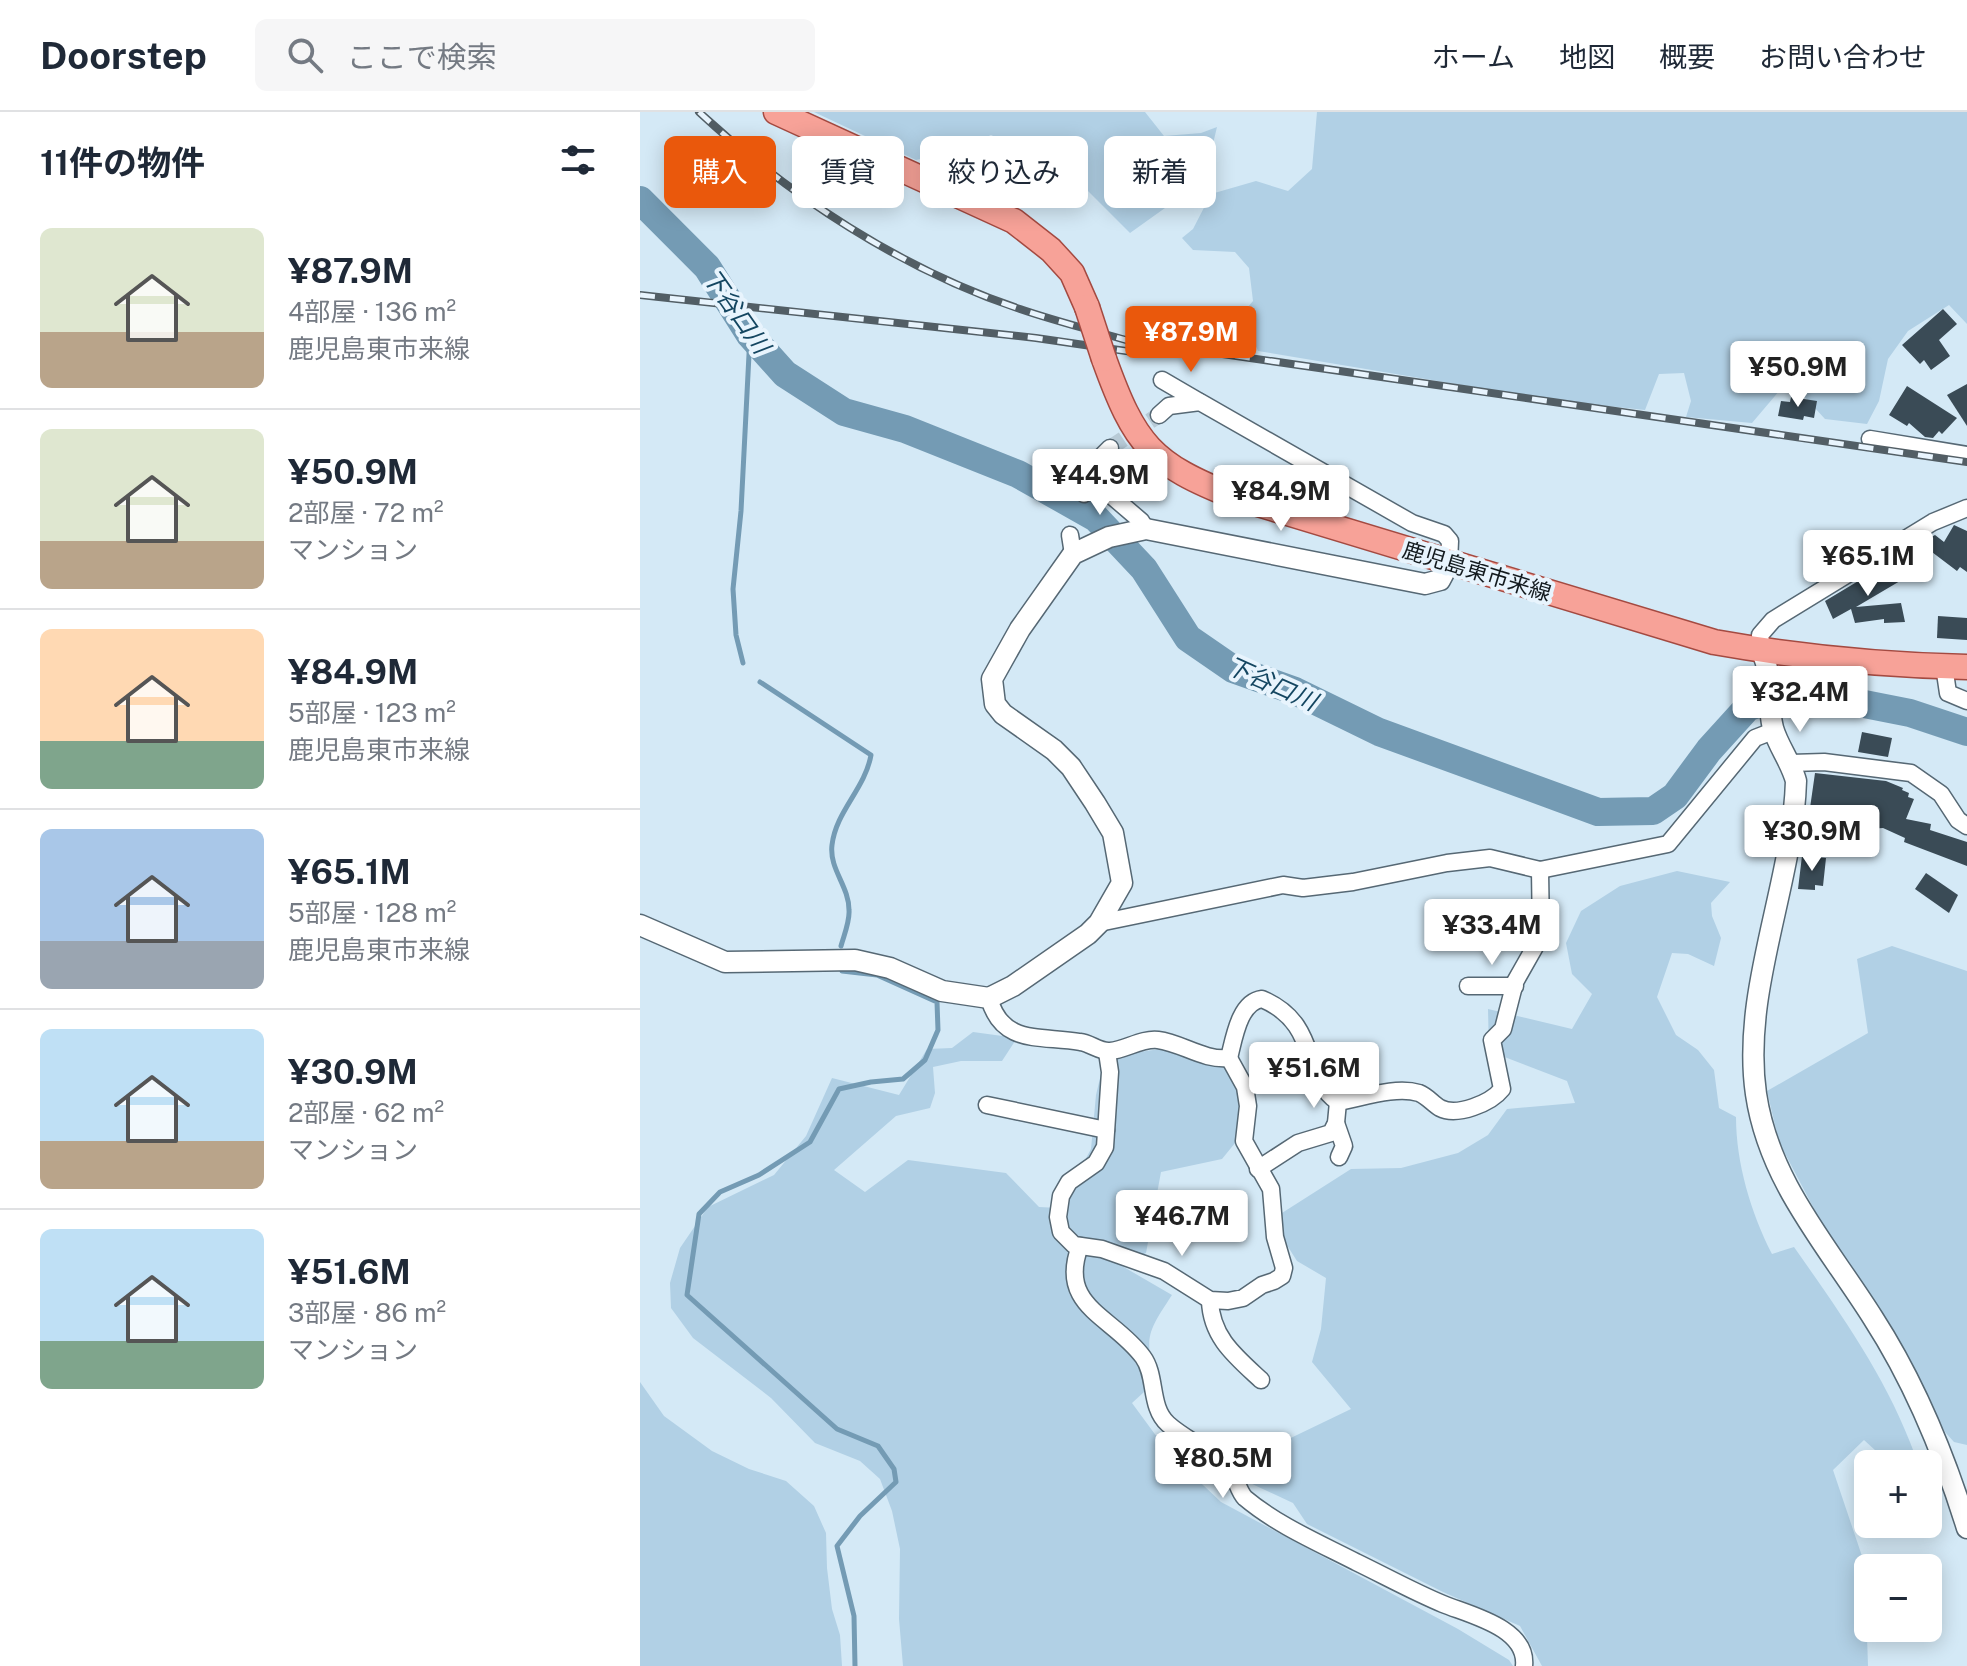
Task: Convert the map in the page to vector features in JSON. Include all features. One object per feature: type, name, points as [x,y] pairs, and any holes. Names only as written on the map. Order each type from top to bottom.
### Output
[{"type":"main road","name":"鹿児島東市来線","points":[[776,112],[1014,221],[1051,250],[1072,273],[1131,425],[1163,464],[1187,478],[1235,497],[1670,631],[1762,651],[1845,661],[1956,667]]},
{"type":"street","points":[[640,925],[725,962],[855,960],[890,968],[942,991],[989,998],[1013,986],[1099,923],[1122,883],[1119,852],[1113,833],[1071,767],[1054,750],[1003,714],[995,704],[991,689],[992,679],[1005,653],[1077,545],[1138,530],[1425,584],[1440,580],[1449,563],[1450,541],[1444,534],[1412,523],[1162,380]]},
{"type":"street","points":[[1159,415],[1169,406],[1200,402]]},
{"type":"street","points":[[1870,439],[1967,455]]},
{"type":"street","points":[[1110,448],[1102,456],[1088,486],[1141,521],[1138,530]]},
{"type":"street","points":[[1967,508],[1933,522],[1773,620],[1760,635],[1771,679],[1772,725],[1791,763],[1796,781],[1755,1022],[1754,1066],[1760,1116],[1774,1163],[1786,1189],[1906,1373],[1938,1442],[1967,1528]]},
{"type":"street","points":[[1956,667],[1948,693],[1967,701]]},
{"type":"street","points":[[1099,923],[1283,885],[1303,888],[1353,882],[1447,863],[1490,858],[1540,870],[1668,844],[1755,738],[1772,725]]},
{"type":"street","points":[[1791,763],[1824,762],[1911,773],[1941,794],[1958,820],[1967,826]]},
{"type":"street","points":[[1107,1052],[1110,1072],[1105,1147],[1096,1163],[1069,1182],[1061,1196],[1058,1217],[1061,1232],[1074,1245],[1102,1249],[1164,1271],[1210,1300],[1243,1298],[1282,1276],[1284,1268],[1275,1237],[1271,1189],[1244,1141],[1248,1106],[1245,1087],[1229,1058],[1238,1026],[1249,1005],[1262,999],[1274,1004],[1294,1021],[1307,1043],[1326,1094],[1338,1102],[1394,1092],[1420,1093],[1443,1110],[1465,1109],[1495,1098],[1502,1089],[1492,1040],[1503,1029],[1515,986],[1541,936],[1540,870]]},
{"type":"street","points":[[1468,986],[1515,986]]},
{"type":"street","points":[[989,998],[994,1014],[1003,1025],[1018,1034],[1084,1042],[1107,1052],[1154,1039],[1215,1059],[1229,1058]]},
{"type":"street","points":[[1258,1169],[1298,1143],[1331,1133],[1336,1123],[1338,1102]]},
{"type":"street","points":[[987,1105],[1106,1130]]},
{"type":"street","points":[[1336,1123],[1344,1146],[1339,1157]]},
{"type":"street","points":[[1080,1246],[1072,1267],[1078,1289],[1094,1313],[1123,1334],[1145,1359],[1155,1403],[1166,1423],[1193,1439],[1231,1472],[1243,1496],[1301,1534],[1432,1599],[1507,1631],[1520,1647],[1524,1666]]},
{"type":"street","points":[[1210,1300],[1211,1319],[1220,1337],[1261,1380]]},
{"type":"shaded area","points":[[814,112],[1145,112],[1164,136],[1104,136],[1104,207],[1088,191],[1088,136],[920,136],[920,159],[916,160],[904,154],[904,136],[865,136]]},
{"type":"shaded area","points":[[1317,112],[1967,112],[1967,324],[1949,305],[1908,331],[1888,359],[1879,401],[1867,424],[1825,419],[1803,395],[1785,384],[1752,423],[1686,417],[1691,401],[1684,373],[1659,374],[1645,410],[1551,400],[1258,351],[1242,314],[1253,301],[1249,268],[1235,252],[1193,250],[1182,238],[1193,229],[1204,208],[1216,208],[1216,193],[1256,181],[1288,191],[1312,169]]},
{"type":"shaded area","points":[[1217,127],[1215,136],[1164,136],[1201,133]]},
{"type":"shaded area","points":[[1105,208],[1165,208],[1130,233]]},
{"type":"shaded area","points":[[1677,871],[1730,882],[1711,903],[1712,916],[1721,938],[1714,966],[1688,954],[1672,953],[1657,997],[1676,1035],[1698,1050],[1714,1070],[1719,1108],[1736,1117],[1746,1187],[1772,1254],[1794,1247],[1877,1373],[1913,1450],[1875,1450],[1864,1440],[1833,1470],[1861,1554],[1854,1554],[1854,1642],[1867,1642],[1868,1666],[1542,1666],[1520,1626],[1443,1592],[1307,1524],[1293,1503],[1237,1477],[1239,1443],[1272,1447],[1351,1409],[1312,1362],[1321,1329],[1326,1278],[1297,1261],[1271,1220],[1351,1169],[1401,1168],[1458,1153],[1488,1135],[1507,1109],[1575,1103],[1567,1081],[1489,1051],[1488,1009],[1572,1029],[1592,994],[1572,974],[1566,943],[1581,911],[1620,886]]},
{"type":"shaded area","points":[[1892,946],[1967,971],[1967,1445],[1954,1442],[1945,1432],[1894,1334],[1824,1228],[1779,1142],[1767,1091],[1868,1033],[1857,959]]},
{"type":"shaded area","points":[[973,1032],[1017,1038],[1002,1061],[961,1061],[933,1067],[935,1093],[930,1108],[896,1116],[834,1170],[865,1192],[908,1160],[1006,1173],[1039,1207],[1059,1208],[1091,1149],[1096,1095],[1105,1057],[1167,1048],[1220,1066],[1236,1034],[1244,1132],[1222,1159],[1161,1172],[1146,1253],[1122,1266],[1172,1295],[1150,1336],[1156,1381],[1132,1403],[1168,1452],[1221,1502],[1458,1629],[1509,1660],[1513,1666],[903,1666],[899,1619],[900,1549],[892,1511],[880,1479],[860,1461],[815,1443],[771,1398],[693,1338],[671,1308],[670,1283],[680,1248],[708,1207],[774,1175],[806,1136],[832,1078],[899,1095],[927,1049],[952,1048]]},
{"type":"shaded area","points":[[640,1382],[664,1416],[712,1451],[749,1469],[786,1481],[814,1506],[826,1533],[827,1568],[832,1609],[840,1635],[842,1666],[640,1666]]},
{"type":"building","points":[[1943,309],[1957,324],[1939,340],[1950,356],[1931,370],[1924,360],[1920,364],[1902,345]]},
{"type":"building","points":[[1967,384],[1967,426],[1947,395]]},
{"type":"building","points":[[1907,386],[1957,418],[1942,434],[1939,431],[1933,438],[1925,437],[1909,423],[1907,426],[1889,415]]},
{"type":"building","points":[[1791,397],[1817,401],[1814,418],[1804,416],[1803,420],[1778,416],[1781,401],[1790,402]]},
{"type":"building","points":[[1954,525],[1967,531],[1967,572],[1960,567],[1957,571],[1920,543],[1935,535],[1944,542]]},
{"type":"building","points":[[1890,562],[1900,581],[1856,607],[1901,603],[1905,622],[1884,623],[1884,619],[1855,623],[1851,609],[1833,619],[1825,601]]},
{"type":"building","points":[[1938,616],[1967,618],[1967,640],[1937,638]]},
{"type":"building","points":[[1862,732],[1892,738],[1888,757],[1858,752]]},
{"type":"building","points":[[1815,773],[1886,781],[1903,788],[1909,793],[1908,797],[1914,799],[1906,819],[1931,824],[1930,830],[1967,842],[1967,866],[1904,842],[1905,838],[1883,828],[1868,829],[1865,843],[1852,840],[1856,831],[1825,825],[1823,833],[1807,829]]},
{"type":"building","points":[[1802,856],[1826,858],[1823,886],[1815,885],[1815,890],[1798,889]]},
{"type":"building","points":[[1926,873],[1958,895],[1949,913],[1915,889]]},
{"type":"waterway","name":"下谷口川","points":[[640,200],[707,267],[750,335],[785,374],[844,412],[905,429],[1018,474],[1096,518],[1144,569],[1188,638],[1233,669],[1295,691],[1379,732],[1598,812],[1653,811],[1675,796],[1709,750],[1748,707],[1780,698],[1839,699],[1910,713],[1967,732]]},
{"type":"waterway","points":[[743,663],[736,635],[733,589],[741,511],[750,335]]},
{"type":"waterway","points":[[760,682],[871,755],[863,779],[839,821],[832,845],[833,862],[846,893],[849,910],[841,946]]},
{"type":"waterway","points":[[842,971],[877,975],[937,1002],[938,1030],[925,1060],[903,1079],[839,1089],[810,1142],[759,1175],[720,1192],[699,1214],[687,1295],[837,1429],[878,1446],[894,1469],[896,1482],[860,1516],[837,1546],[854,1616],[855,1666]]},
{"type":"tunnel","points":[[1110,448],[1159,415]]},
{"type":"railway","points":[[699,112],[771,173],[890,252],[976,293],[1126,340],[1967,462]]},
{"type":"railway","points":[[640,295],[1036,338],[1140,353]]}]
